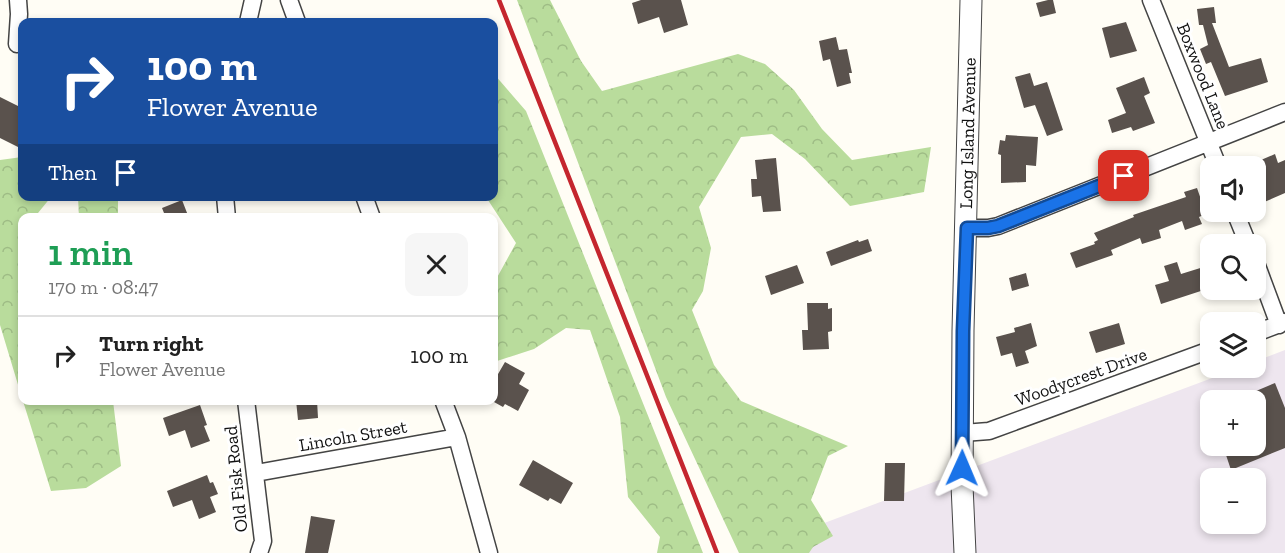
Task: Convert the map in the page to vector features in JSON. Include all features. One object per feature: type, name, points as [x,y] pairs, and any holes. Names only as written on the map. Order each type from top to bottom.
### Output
[{"type":"street","points":[[18,0],[19,18]]},
{"type":"street","points":[[249,18],[253,0]]},
{"type":"street","points":[[288,0],[295,18]]},
{"type":"street","name":"Long Island Avenue","points":[[965,553],[962,511],[963,331],[971,0]]},
{"type":"street","name":"Boxwood Lane","points":[[1151,0],[1214,156]]},
{"type":"street","points":[[17,44],[18,29]]},
{"type":"street","points":[[967,228],[998,226],[1285,112]]},
{"type":"street","points":[[1266,286],[1282,323],[1266,329]]},
{"type":"street","name":"Woodycrest Drive","points":[[963,433],[989,431],[1200,354]]},
{"type":"street","name":"Old Fisk Road","points":[[247,405],[263,541],[260,553]]},
{"type":"street","points":[[445,405],[457,437],[489,553]]},
{"type":"street","name":"Lincoln Street","points":[[256,473],[457,437]]},
{"type":"shaded area","points":[[1285,350],[1285,553],[744,553],[1212,378],[1266,378],[1266,357]]},
{"type":"green space","points":[[517,0],[550,0],[581,61],[602,91],[738,54],[765,64],[794,90],[822,129],[852,160],[931,147],[924,192],[850,206],[805,159],[772,134],[741,137],[699,207],[711,248],[703,291],[692,310],[714,365],[741,401],[848,446],[828,456],[811,500],[833,536],[813,547],[809,553],[739,553],[666,397]]},
{"type":"green space","points":[[498,79],[526,111],[703,553],[657,553],[660,537],[628,497],[620,417],[590,330],[566,328],[534,349],[498,361],[498,276],[516,243],[489,201],[498,201]]},
{"type":"green space","points":[[18,158],[18,201],[48,201],[38,213],[18,213],[18,385],[0,325],[0,160]]},
{"type":"green space","points":[[78,201],[118,201],[118,213],[79,213]]},
{"type":"green space","points":[[24,405],[113,405],[121,466],[86,488],[51,491]]},
{"type":"building","points":[[641,0],[681,0],[688,25],[664,33],[659,17],[638,24],[632,3]]},
{"type":"building","points":[[1053,0],[1056,13],[1040,17],[1036,3]]},
{"type":"building","points":[[1214,7],[1216,23],[1212,23],[1229,67],[1261,58],[1268,82],[1225,96],[1211,62],[1206,64],[1200,49],[1208,45],[1203,25],[1199,25],[1197,9]]},
{"type":"building","points":[[1126,22],[1137,51],[1110,58],[1102,28]]},
{"type":"building","points":[[836,37],[839,50],[847,49],[852,73],[849,73],[851,83],[837,87],[830,59],[823,61],[819,41]]},
{"type":"building","points":[[1030,73],[1034,86],[1047,82],[1063,130],[1047,136],[1035,105],[1024,108],[1015,77]]},
{"type":"building","points":[[1144,77],[1150,93],[1144,96],[1155,123],[1133,131],[1131,127],[1112,133],[1108,120],[1126,113],[1116,88]]},
{"type":"building","points":[[0,97],[18,106],[18,147],[0,138]]},
{"type":"building","points":[[1006,135],[1038,137],[1036,166],[1026,165],[1026,182],[1001,183],[1001,155],[998,154],[1000,140],[1005,141]]},
{"type":"building","points":[[1275,154],[1278,163],[1285,160],[1285,193],[1266,201],[1266,158]]},
{"type":"building","points":[[776,158],[781,211],[763,212],[761,196],[752,197],[751,179],[757,179],[755,160]]},
{"type":"building","points":[[1197,188],[1200,197],[1199,217],[1202,224],[1185,230],[1182,221],[1159,230],[1161,238],[1142,244],[1140,238],[1111,250],[1113,255],[1076,268],[1070,253],[1095,244],[1094,242],[1098,240],[1094,233],[1134,217],[1133,215],[1186,197],[1184,192]]},
{"type":"building","points":[[182,201],[187,213],[164,213],[162,208]]},
{"type":"building","points":[[868,239],[872,251],[831,266],[826,252],[858,240],[859,242]]},
{"type":"building","points":[[1177,262],[1181,274],[1200,268],[1200,291],[1161,304],[1155,285],[1169,281],[1164,266]]},
{"type":"building","points":[[797,265],[804,283],[771,295],[765,276]]},
{"type":"building","points":[[1026,273],[1029,286],[1012,291],[1009,278]]},
{"type":"building","points":[[807,303],[828,303],[828,309],[832,308],[832,331],[828,332],[829,349],[803,350],[802,330],[808,330]]},
{"type":"building","points":[[1031,323],[1037,346],[1025,351],[1029,363],[1016,367],[1012,353],[1001,356],[996,337],[1015,332],[1014,328]]},
{"type":"building","points":[[1119,323],[1125,344],[1096,353],[1089,332]]},
{"type":"building","points":[[505,362],[525,373],[519,384],[529,390],[518,411],[505,404],[503,407],[498,404],[498,374]]},
{"type":"building","points":[[1275,383],[1285,408],[1285,448],[1266,456],[1266,390],[1258,390]]},
{"type":"building","points":[[200,405],[210,441],[191,448],[185,430],[169,436],[163,418]]},
{"type":"building","points":[[296,405],[317,405],[318,418],[298,420]]},
{"type":"building","points":[[1226,456],[1265,456],[1236,468],[1230,468]]},
{"type":"building","points":[[533,460],[573,483],[561,504],[550,498],[548,501],[519,485]]},
{"type":"building","points":[[885,463],[905,463],[904,501],[884,501]]},
{"type":"building","points":[[207,475],[218,494],[210,497],[216,512],[199,519],[192,500],[173,507],[167,491]]},
{"type":"building","points":[[311,516],[335,520],[328,553],[305,553]]},
{"type":"railway","points":[[499,0],[717,553]]},
{"type":"route","points":[[962,468],[963,331],[967,228],[998,226],[1124,176]]}]
